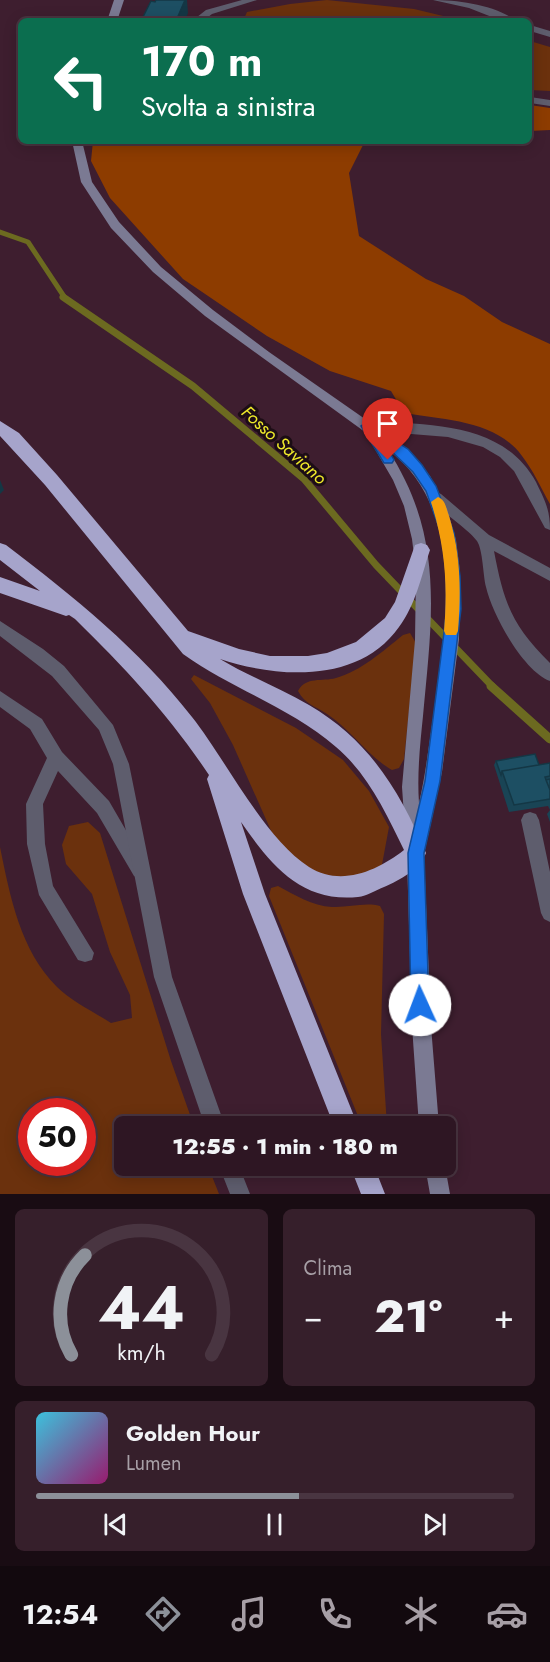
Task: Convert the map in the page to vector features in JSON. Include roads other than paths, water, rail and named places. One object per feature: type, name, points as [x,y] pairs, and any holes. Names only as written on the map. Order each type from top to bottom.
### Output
[{"type":"highway","points":[[0,427],[13,437],[51,480],[180,637],[215,666],[303,712],[343,740],[360,757],[385,791],[416,853],[392,873],[367,885],[336,887],[312,881],[291,867],[272,849],[185,723],[153,684],[81,613],[0,550]]},
{"type":"highway","points":[[180,637],[269,664],[309,666],[340,659],[364,647],[384,630],[402,608],[421,550]]},
{"type":"highway","points":[[0,585],[81,613]]},
{"type":"highway","points":[[213,763],[254,894],[342,1116]]},
{"type":"highway","points":[[366,1176],[373,1194]]},
{"type":"main road","points":[[113,18],[119,0]]},
{"type":"main road","points":[[77,144],[78,165],[91,192],[104,212],[153,266],[222,325],[367,426],[410,460],[436,498],[448,533],[454,593],[445,691],[433,781],[416,853]]},
{"type":"main road","points":[[367,426],[400,480],[411,506],[421,550],[422,640],[410,779],[416,853],[420,1027],[428,1116]]},
{"type":"main road","points":[[437,1176],[440,1194]]},
{"type":"street","points":[[201,18],[208,12],[252,0]]},
{"type":"street","points":[[438,0],[471,6],[503,18]]},
{"type":"street","points":[[532,29],[550,34]]},
{"type":"street","points":[[532,100],[550,103]]},
{"type":"street","points":[[367,426],[455,435],[493,447],[510,458],[522,471],[550,524]]},
{"type":"street","points":[[436,498],[484,539],[550,575]]},
{"type":"street","points":[[484,539],[498,604],[511,628],[533,657],[550,674]]},
{"type":"street","points":[[0,628],[58,671],[105,725],[121,764],[163,977],[211,1116]]},
{"type":"street","points":[[0,699],[36,724],[56,757],[103,807],[142,872]]},
{"type":"street","points":[[56,757],[34,804],[36,844],[45,889],[85,953]]},
{"type":"street","points":[[530,820],[550,913]]},
{"type":"street","points":[[233,1176],[240,1194]]},
{"type":"waterway","name":"Fosso Saviano","points":[[0,232],[28,242],[65,298]]},
{"type":"waterway","name":"Fosso Saviano","points":[[63,297],[193,386],[304,479],[376,565],[493,687]]},
{"type":"waterway","name":"Fosso Saviano","points":[[491,686],[550,739]]}]
